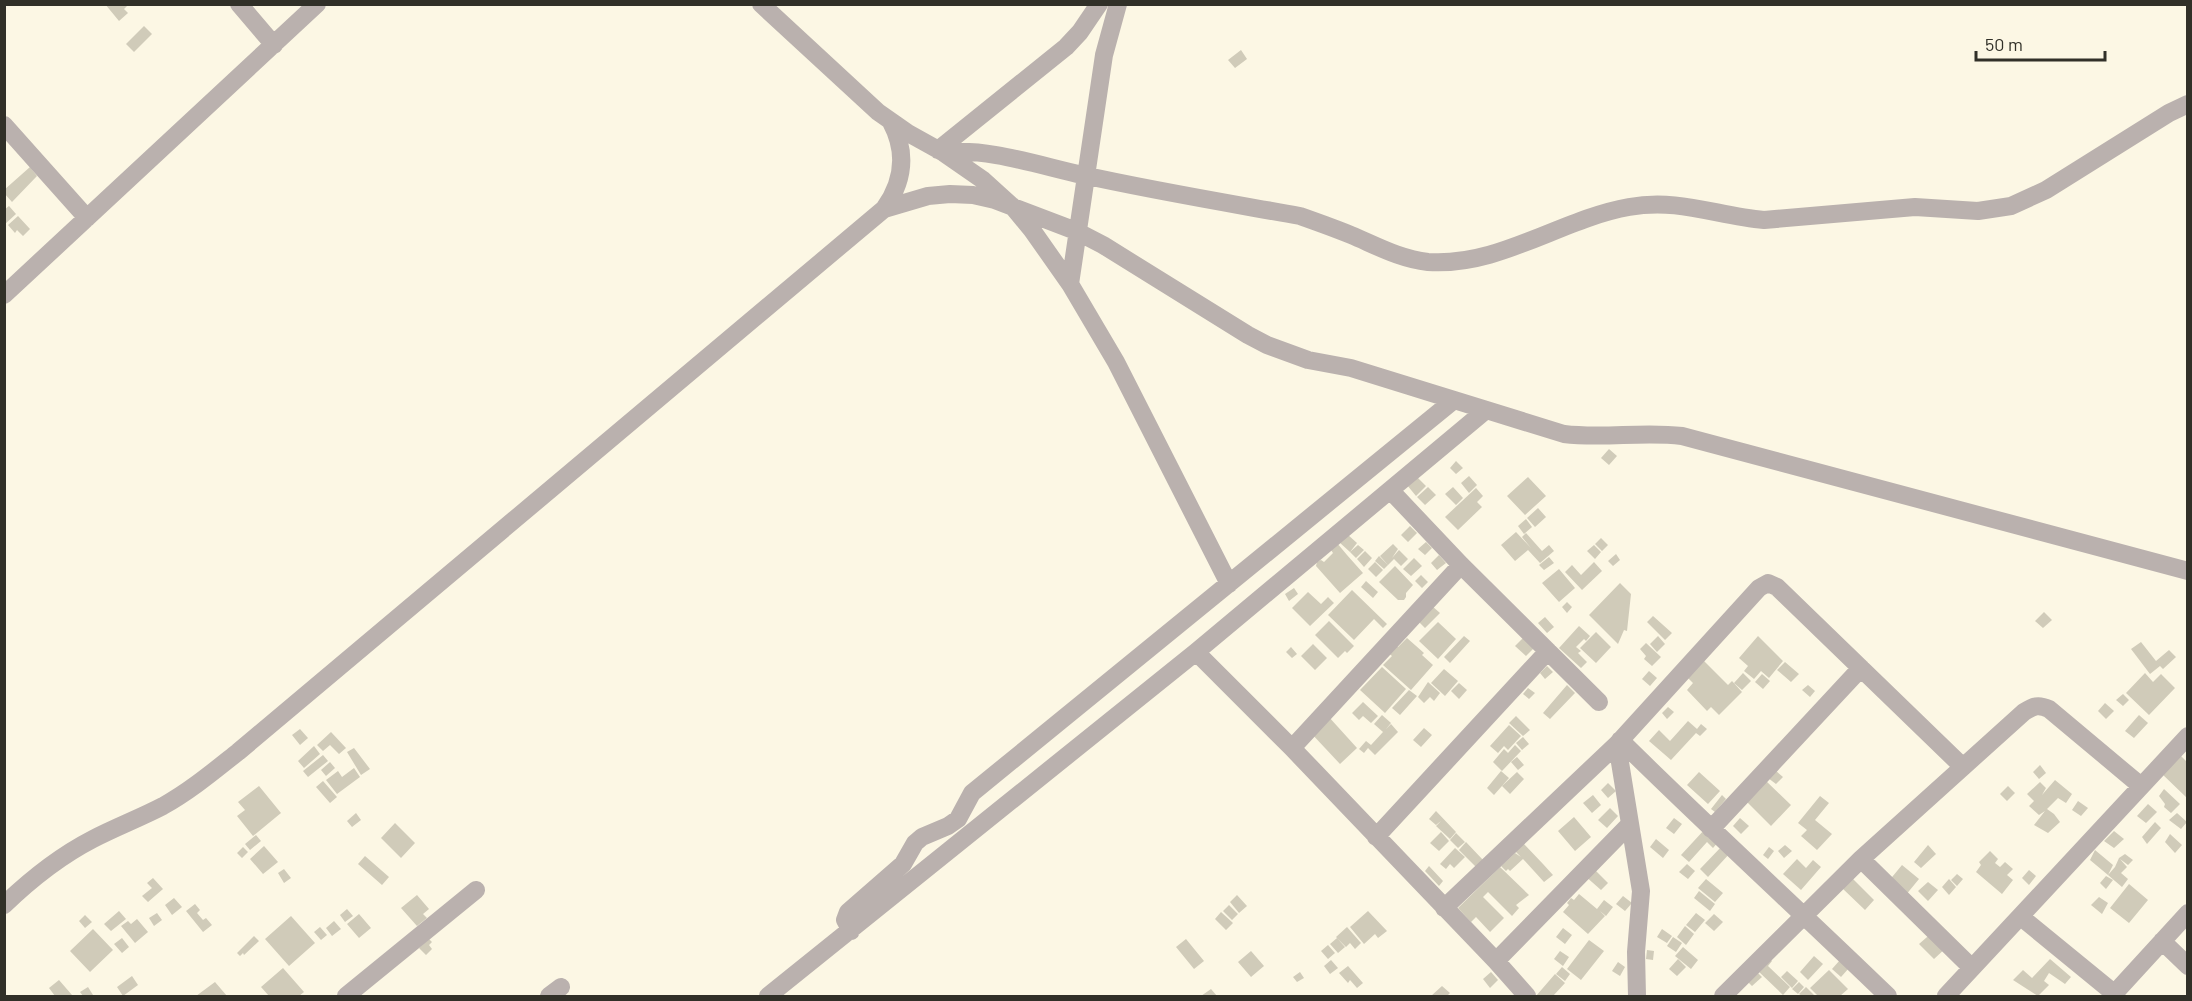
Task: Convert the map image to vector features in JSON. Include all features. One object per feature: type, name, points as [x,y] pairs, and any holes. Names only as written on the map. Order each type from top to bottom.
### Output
[{"type":"street","points":[[239,4],[274,45]]},
{"type":"street","points":[[4,295],[317,4]]},
{"type":"street","points":[[761,4],[891,122],[983,180],[1013,207],[1070,284],[1127,382],[1229,584]]},
{"type":"street","points":[[941,152],[1066,47],[1080,32],[1099,4]]},
{"type":"street","points":[[1070,284],[1076,231],[1104,55],[1118,4]]},
{"type":"street","points":[[941,152],[987,154],[1086,176],[1300,216],[1394,254],[1428,262],[1446,262],[1481,257],[1631,206],[1652,204],[1694,206],[1737,217],[1764,220],[1915,207],[1978,211],[2011,206],[2046,190],[2187,104]]},
{"type":"street","points":[[4,905],[42,871],[66,854],[92,839],[165,805],[238,752],[884,209],[896,189],[902,166],[900,143],[891,122]]},
{"type":"street","points":[[4,125],[87,218]]},
{"type":"street","points":[[884,209],[927,196],[950,194],[973,195],[995,200],[1076,231],[1103,245],[1229,324],[1267,345],[1308,360],[1351,368],[1564,434],[1598,437],[1648,433],[1682,436],[2187,572]]},
{"type":"street","points":[[851,931],[845,920],[848,912],[903,864],[915,843],[922,837],[954,823],[962,814],[972,793],[1454,400]]},
{"type":"street","points":[[777,994],[851,931],[1196,652],[1486,410]]},
{"type":"street","points":[[1391,491],[1461,565],[1599,702]]},
{"type":"street","points":[[1292,748],[1461,565]]},
{"type":"street","points":[[1444,908],[1618,742],[1759,588],[1768,583],[1778,586],[1963,767]]},
{"type":"street","points":[[1376,837],[1548,651]]},
{"type":"street","points":[[1196,652],[1497,961],[1527,996]]},
{"type":"street","points":[[1711,830],[1861,668]]},
{"type":"street","points":[[1723,996],[1861,859],[2024,712],[2040,704],[2049,709],[2141,786]]},
{"type":"street","points":[[1946,996],[2022,917],[2187,735]]},
{"type":"street","points":[[1618,742],[1641,891],[1636,952],[1639,995]]},
{"type":"street","points":[[1618,742],[1888,996]]},
{"type":"street","points":[[1497,961],[1629,825]]},
{"type":"street","points":[[1861,859],[1972,968]]},
{"type":"street","points":[[346,996],[476,890]]},
{"type":"street","points":[[2022,917],[2114,995],[2187,913]]},
{"type":"street","points":[[2162,941],[2187,966]]},
{"type":"building","points":[[105,4],[129,4],[124,9],[128,13],[119,21]]},
{"type":"building","points":[[144,26],[152,34],[134,52],[126,44]]},
{"type":"building","points":[[1241,50],[1247,59],[1235,68],[1228,60]]},
{"type":"building","points":[[30,167],[37,176],[12,202],[4,190]]},
{"type":"building","points":[[9,206],[16,214],[4,225],[4,210]]},
{"type":"building","points":[[18,216],[30,229],[23,236],[17,230],[15,233],[8,225]]},
{"type":"building","points":[[1609,449],[1617,456],[1609,465],[1601,458]]},
{"type":"building","points":[[1456,461],[1463,468],[1456,474],[1450,468]]},
{"type":"building","points":[[1416,476],[1426,486],[1416,496],[1407,485]]},
{"type":"building","points":[[1469,476],[1477,485],[1469,493],[1461,483]]},
{"type":"building","points":[[1528,477],[1546,496],[1525,515],[1507,496]]},
{"type":"building","points":[[1428,487],[1436,495],[1425,505],[1417,497]]},
{"type":"building","points":[[1453,487],[1463,498],[1456,505],[1445,494]]},
{"type":"building","points":[[1476,488],[1483,496],[1477,502],[1482,507],[1458,530],[1445,517]]},
{"type":"building","points":[[1538,508],[1546,517],[1535,527],[1527,518]]},
{"type":"building","points":[[1526,519],[1532,527],[1524,534],[1518,526]]},
{"type":"building","points":[[1410,526],[1417,533],[1408,542],[1401,535]]},
{"type":"building","points":[[1516,532],[1531,548],[1522,537],[1526,533],[1542,551],[1549,545],[1554,551],[1540,563],[1528,550],[1515,561],[1501,545]]},
{"type":"building","points":[[1347,534],[1357,543],[1350,552],[1339,542]]},
{"type":"building","points":[[1601,538],[1608,545],[1602,551],[1595,544]]},
{"type":"building","points":[[1426,542],[1432,548],[1425,555],[1418,549]]},
{"type":"building","points":[[1337,543],[1363,573],[1340,593],[1316,566],[1317,562],[1321,560],[1324,562],[1333,553],[1331,550]]},
{"type":"building","points":[[1393,544],[1398,549],[1392,558],[1399,550],[1408,559],[1401,566],[1394,559],[1388,565],[1380,556]]},
{"type":"building","points":[[1358,545],[1364,550],[1356,558],[1350,552]]},
{"type":"building","points":[[1594,545],[1601,552],[1595,559],[1587,551]]},
{"type":"building","points":[[1365,551],[1372,558],[1364,567],[1357,559]]},
{"type":"building","points":[[1616,554],[1620,560],[1613,566],[1608,561]]},
{"type":"building","points":[[1439,555],[1446,563],[1437,570],[1431,563]]},
{"type":"building","points":[[1379,556],[1388,565],[1384,569],[1375,561]]},
{"type":"building","points":[[1549,557],[1554,563],[1544,570],[1539,565]]},
{"type":"building","points":[[1414,558],[1422,566],[1411,576],[1403,569]]},
{"type":"building","points":[[1375,562],[1383,570],[1376,577],[1368,569]]},
{"type":"building","points":[[1594,562],[1602,571],[1582,590],[1565,572],[1572,565],[1581,575]]},
{"type":"building","points":[[1395,566],[1413,585],[1406,593],[1404,600],[1398,600],[1379,582]]},
{"type":"building","points":[[1559,569],[1575,588],[1559,602],[1542,583]]},
{"type":"building","points":[[1421,575],[1428,582],[1422,588],[1415,581]]},
{"type":"building","points":[[1366,581],[1378,592],[1373,598],[1361,587]]},
{"type":"building","points":[[1620,583],[1631,594],[1627,631],[1624,630],[1618,644],[1589,615]]},
{"type":"building","points":[[1294,588],[1298,594],[1289,601],[1285,594]]},
{"type":"building","points":[[1352,590],[1387,624],[1383,628],[1374,619],[1354,640],[1328,615]]},
{"type":"building","points":[[1308,592],[1321,604],[1328,597],[1334,603],[1310,626],[1292,608]]},
{"type":"building","points":[[1567,602],[1572,607],[1567,613],[1562,607]]},
{"type":"building","points":[[1432,606],[1440,613],[1425,628],[1418,621]]},
{"type":"building","points":[[2044,612],[2052,620],[2043,628],[2035,621]]},
{"type":"building","points":[[1653,616],[1672,633],[1665,640],[1647,622]]},
{"type":"building","points":[[1545,617],[1554,627],[1547,633],[1538,623]]},
{"type":"building","points":[[1329,621],[1354,646],[1338,658],[1315,635]]},
{"type":"building","points":[[1438,622],[1456,639],[1438,659],[1419,641]]},
{"type":"building","points":[[1579,626],[1590,636],[1576,647],[1581,651],[1578,653],[1587,662],[1581,668],[1559,648]]},
{"type":"building","points":[[1596,632],[1611,647],[1596,663],[1580,648]]},
{"type":"building","points":[[1464,636],[1470,641],[1450,663],[1444,657]]},
{"type":"building","points":[[1658,636],[1665,644],[1657,652],[1650,644]]},
{"type":"building","points":[[1758,636],[1783,661],[1769,678],[1761,671],[1754,679],[1744,671],[1748,666],[1739,658]]},
{"type":"building","points":[[1407,638],[1424,653],[1422,655],[1433,665],[1411,690],[1383,665],[1392,656],[1387,652],[1394,644],[1398,647]]},
{"type":"building","points":[[1523,638],[1534,648],[1526,656],[1515,646]]},
{"type":"building","points":[[2141,642],[2156,661],[2169,650],[2176,657],[2163,669],[2160,666],[2150,674],[2131,649]]},
{"type":"building","points":[[1646,643],[1661,657],[1652,666],[1644,659],[1646,656],[1640,649]]},
{"type":"building","points":[[1313,644],[1327,658],[1315,670],[1301,656]]},
{"type":"building","points":[[1291,647],[1297,654],[1292,658],[1286,652]]},
{"type":"building","points":[[1703,660],[1728,685],[1732,681],[1742,692],[1719,715],[1711,707],[1707,711],[1687,690],[1693,683],[1686,676]]},
{"type":"building","points":[[1785,662],[1799,674],[1791,682],[1777,670]]},
{"type":"building","points":[[1547,666],[1553,672],[1545,679],[1540,673]]},
{"type":"building","points":[[1382,667],[1406,689],[1385,713],[1360,690]]},
{"type":"building","points":[[1444,669],[1458,681],[1445,696],[1431,683]]},
{"type":"building","points":[[1649,671],[1657,678],[1650,686],[1642,679]]},
{"type":"building","points":[[1743,673],[1751,681],[1742,690],[1734,683]]},
{"type":"building","points":[[2145,673],[2153,682],[2161,674],[2175,688],[2149,715],[2126,693]]},
{"type":"building","points":[[1762,674],[1770,681],[1763,689],[1755,682]]},
{"type":"building","points":[[1428,682],[1440,693],[1434,701],[1430,697],[1424,703],[1418,697]]},
{"type":"building","points":[[1459,683],[1467,690],[1459,699],[1451,691]]},
{"type":"building","points":[[1567,685],[1575,693],[1550,719],[1543,713]]},
{"type":"building","points":[[1808,685],[1815,691],[1810,697],[1802,690]]},
{"type":"building","points":[[1528,688],[1535,693],[1529,699],[1523,694]]},
{"type":"building","points":[[1409,690],[1417,696],[1400,715],[1392,708]]},
{"type":"building","points":[[2123,694],[2129,700],[2123,706],[2116,700]]},
{"type":"building","points":[[1363,702],[1378,716],[1371,723],[1363,716],[1359,720],[1352,713]]},
{"type":"building","points":[[2105,703],[2114,711],[2106,719],[2098,711]]},
{"type":"building","points":[[1668,707],[1674,712],[1667,719],[1662,713]]},
{"type":"building","points":[[1382,715],[1391,723],[1386,729],[1391,724],[1398,732],[1375,755],[1368,748],[1364,753],[1359,749],[1366,741],[1371,745],[1383,732],[1374,724]]},
{"type":"building","points":[[2139,715],[2148,723],[2134,738],[2125,731]]},
{"type":"building","points":[[1328,716],[1357,748],[1340,764],[1310,732]]},
{"type":"building","points":[[1516,716],[1530,730],[1523,736],[1509,723]]},
{"type":"building","points":[[1688,721],[1697,729],[1701,724],[1707,729],[1700,736],[1696,733],[1671,760],[1649,741],[1659,730],[1670,741]]},
{"type":"building","points":[[1509,725],[1521,736],[1508,750],[1504,746],[1498,753],[1490,746]]},
{"type":"building","points":[[1424,728],[1432,735],[1421,747],[1413,740]]},
{"type":"building","points":[[300,729],[308,738],[300,745],[292,735]]},
{"type":"building","points":[[331,732],[346,748],[339,754],[330,745],[323,751],[317,745]]},
{"type":"building","points":[[1523,737],[1529,744],[1522,750],[1516,743]]},
{"type":"building","points":[[1515,745],[1521,751],[1502,771],[1493,762],[1504,749],[1508,753]]},
{"type":"building","points":[[314,746],[320,754],[304,768],[298,761]]},
{"type":"building","points":[[354,748],[370,769],[361,775],[347,752]]},
{"type":"building","points":[[2179,754],[2187,762],[2187,798],[2160,772]]},
{"type":"building","points":[[323,755],[328,761],[308,777],[303,771]]},
{"type":"building","points":[[1517,757],[1524,765],[1518,770],[1511,762]]},
{"type":"building","points":[[330,762],[335,768],[326,776],[321,770]]},
{"type":"building","points":[[2040,765],[2046,773],[2039,779],[2033,772]]},
{"type":"building","points":[[354,768],[360,777],[337,794],[326,780],[338,771],[342,777]]},
{"type":"building","points":[[1775,770],[1783,777],[1776,784],[1768,778]]},
{"type":"building","points":[[1501,771],[1509,778],[1494,795],[1487,788]]},
{"type":"building","points":[[1517,772],[1524,779],[1510,794],[1502,786]]},
{"type":"building","points":[[1699,772],[1720,791],[1708,804],[1687,785]]},
{"type":"building","points":[[1765,780],[1791,805],[1771,826],[1745,800]]},
{"type":"building","points":[[2055,780],[2072,794],[2066,803],[2058,798],[2047,809],[2060,822],[2048,833],[2034,825],[2045,811],[2039,815],[2029,806],[2034,801],[2027,794],[2040,782],[2046,788],[2042,795]]},
{"type":"building","points":[[323,781],[337,797],[330,803],[316,787]]},
{"type":"building","points":[[1608,783],[1616,791],[1608,798],[1601,790]]},
{"type":"building","points":[[259,786],[281,813],[253,836],[237,816],[245,810],[238,802]]},
{"type":"building","points":[[2008,786],[2015,793],[2007,801],[2000,794]]},
{"type":"building","points":[[2164,789],[2180,804],[2171,813],[2164,807],[2165,804],[2159,796]]},
{"type":"building","points":[[1593,795],[1601,805],[1592,813],[1583,803]]},
{"type":"building","points":[[1722,795],[1726,799],[1715,812],[1711,809]]},
{"type":"building","points":[[1820,796],[1829,803],[1815,820],[1832,834],[1817,850],[1801,836],[1807,830],[1798,823]]},
{"type":"building","points":[[2078,801],[2088,808],[2081,816],[2072,810]]},
{"type":"building","points":[[2148,804],[2157,812],[2146,823],[2137,816]]},
{"type":"building","points":[[1610,808],[1618,816],[1607,828],[1598,820]]},
{"type":"building","points":[[1436,811],[1456,832],[1450,839],[1436,826],[1441,821],[1436,825],[1429,819]]},
{"type":"building","points":[[356,813],[361,820],[352,827],[347,821]]},
{"type":"building","points":[[2177,813],[2187,822],[2181,829],[2169,820]]},
{"type":"building","points":[[1574,817],[1591,837],[1575,851],[1558,831]]},
{"type":"building","points":[[1674,818],[1682,824],[1674,834],[1666,828]]},
{"type":"building","points":[[1740,818],[1749,826],[1741,834],[1733,826]]},
{"type":"building","points":[[2155,822],[2161,828],[2147,844],[2142,837]]},
{"type":"building","points":[[395,823],[415,843],[401,858],[381,838]]},
{"type":"building","points":[[1705,829],[1719,841],[1713,848],[1707,842],[1689,862],[1681,855]]},
{"type":"building","points":[[2114,831],[2124,839],[2114,848],[2104,841]]},
{"type":"building","points":[[1441,832],[1449,841],[1439,851],[1430,843]]},
{"type":"building","points":[[1456,833],[1465,842],[1458,848],[1450,840]]},
{"type":"building","points":[[2170,834],[2182,845],[2175,853],[2165,842]]},
{"type":"building","points":[[256,835],[261,841],[250,850],[245,844]]},
{"type":"building","points":[[1656,839],[1669,850],[1663,858],[1650,847]]},
{"type":"building","points":[[1466,842],[1483,860],[1476,867],[1459,850]]},
{"type":"building","points":[[1522,842],[1553,875],[1544,882],[1523,859],[1510,871],[1508,869],[1506,871],[1501,866],[1515,853],[1521,857],[1514,850]]},
{"type":"building","points":[[1723,845],[1731,852],[1708,877],[1700,869]]},
{"type":"building","points":[[1785,845],[1792,851],[1784,858],[1778,851]]},
{"type":"building","points":[[1928,845],[1936,854],[1921,868],[1914,862]]},
{"type":"building","points":[[264,846],[278,862],[263,874],[250,859]]},
{"type":"building","points":[[243,847],[248,852],[242,858],[237,853]]},
{"type":"building","points":[[1769,847],[1774,851],[1768,859],[1763,855]]},
{"type":"building","points":[[1455,848],[1465,857],[1454,868],[1450,864],[1446,869],[1440,864]]},
{"type":"building","points":[[2095,850],[2113,865],[2108,875],[2090,860]]},
{"type":"building","points":[[1990,851],[1998,859],[1995,863],[2000,867],[2005,862],[2013,869],[2007,875],[2013,880],[2002,894],[1976,872],[1981,865],[1979,862]]},
{"type":"building","points":[[2125,854],[2133,860],[2128,865],[2120,859],[2127,867],[2121,873],[2128,879],[2122,887],[2108,875],[2119,858]]},
{"type":"building","points":[[365,856],[389,877],[382,885],[358,864]]},
{"type":"building","points":[[1797,859],[1806,868],[1813,860],[1821,867],[1801,890],[1783,874]]},
{"type":"building","points":[[1687,864],[1695,871],[1688,879],[1679,872]]},
{"type":"building","points":[[1902,865],[1919,879],[1905,896],[1888,882]]},
{"type":"building","points":[[1429,866],[1443,881],[1439,886],[1425,871]]},
{"type":"building","points":[[1500,867],[1529,895],[1516,905],[1519,908],[1512,916],[1488,892],[1483,897],[1504,918],[1490,932],[1476,917],[1471,922],[1458,908]]},
{"type":"building","points":[[1592,867],[1608,883],[1601,890],[1584,875]]},
{"type":"building","points":[[284,869],[291,878],[284,883],[278,873]]},
{"type":"building","points":[[2029,870],[2036,876],[2029,885],[2022,878]]},
{"type":"building","points":[[1957,874],[1963,879],[1957,886],[1951,880]]},
{"type":"building","points":[[2106,876],[2113,880],[2106,889],[2100,883]]},
{"type":"building","points":[[153,878],[163,889],[148,902],[142,896],[152,888],[147,883]]},
{"type":"building","points":[[1852,878],[1874,900],[1865,910],[1842,888]]},
{"type":"building","points":[[1706,879],[1723,893],[1715,902],[1698,888]]},
{"type":"building","points":[[1949,879],[1956,887],[1949,895],[1942,887]]},
{"type":"building","points":[[1928,882],[1938,890],[1928,901],[1918,891]]},
{"type":"building","points":[[2129,884],[2148,900],[2129,923],[2110,908]]},
{"type":"building","points":[[1699,891],[1715,904],[1710,911],[1694,898]]},
{"type":"building","points":[[1579,894],[1597,909],[1604,900],[1613,907],[1606,916],[1600,911],[1605,916],[1588,934],[1563,912],[1571,898],[1574,900]]},
{"type":"building","points":[[417,895],[429,909],[423,914],[427,918],[417,926],[401,908]]},
{"type":"building","points":[[1237,895],[1247,906],[1239,913],[1230,902]]},
{"type":"building","points":[[1623,896],[1632,903],[1625,911],[1616,904]]},
{"type":"building","points":[[2099,897],[2108,903],[2102,914],[2091,905]]},
{"type":"building","points":[[174,898],[182,907],[172,915],[165,905]]},
{"type":"building","points":[[195,904],[200,910],[197,913],[212,925],[203,932],[186,911]]},
{"type":"building","points":[[1229,905],[1238,914],[1232,920],[1223,911]]},
{"type":"building","points":[[347,909],[353,916],[345,922],[340,915]]},
{"type":"building","points":[[119,911],[126,919],[111,931],[104,924]]},
{"type":"building","points":[[1368,911],[1387,931],[1378,938],[1375,934],[1364,944],[1350,927]]},
{"type":"building","points":[[1221,912],[1233,923],[1226,930],[1215,919]]},
{"type":"building","points":[[157,913],[162,920],[154,926],[149,918]]},
{"type":"building","points":[[1696,913],[1705,920],[1695,932],[1686,925]]},
{"type":"building","points":[[359,914],[371,928],[359,938],[347,924]]},
{"type":"building","points":[[1714,914],[1723,922],[1714,931],[1705,923]]},
{"type":"building","points":[[85,915],[92,922],[85,928],[79,921]]},
{"type":"building","points":[[291,916],[315,943],[289,966],[265,939]]},
{"type":"building","points":[[137,919],[148,932],[135,943],[121,926],[128,921],[131,924]]},
{"type":"building","points":[[334,921],[341,929],[332,936],[326,928]]},
{"type":"building","points":[[1685,926],[1694,934],[1686,945],[1677,937]]},
{"type":"building","points":[[320,927],[327,935],[321,940],[314,932]]},
{"type":"building","points":[[1347,927],[1361,943],[1355,949],[1350,943],[1346,947],[1336,937]]},
{"type":"building","points":[[1563,928],[1572,935],[1565,944],[1556,937]]},
{"type":"building","points":[[93,929],[113,950],[90,972],[70,951]]},
{"type":"building","points":[[1662,929],[1672,936],[1667,943],[1657,937]]},
{"type":"building","points":[[1934,931],[1947,947],[1934,959],[1919,944]]},
{"type":"building","points":[[254,936],[259,941],[240,956],[237,953]]},
{"type":"building","points":[[1673,937],[1682,943],[1676,952],[1667,946]]},
{"type":"building","points":[[122,938],[129,947],[122,953],[114,944]]},
{"type":"building","points":[[1337,938],[1345,947],[1338,953],[1330,944]]},
{"type":"building","points":[[429,939],[432,942],[429,945],[432,949],[426,955],[419,948]]},
{"type":"building","points":[[1186,939],[1204,961],[1194,969],[1176,947]]},
{"type":"building","points":[[1589,940],[1604,951],[1581,980],[1567,969]]},
{"type":"building","points":[[1328,945],[1335,953],[1328,959],[1321,951]]},
{"type":"building","points":[[1683,947],[1698,960],[1691,969],[1675,956]]},
{"type":"building","points":[[1647,950],[1654,951],[1653,960],[1646,959]]},
{"type":"building","points":[[1251,951],[1264,966],[1251,977],[1238,962]]},
{"type":"building","points":[[1560,951],[1569,957],[1563,966],[1554,959]]},
{"type":"building","points":[[1814,956],[1823,964],[1808,980],[1800,972]]},
{"type":"building","points":[[1769,958],[1772,961],[1768,966],[1790,987],[1783,995],[1757,970]]},
{"type":"building","points":[[1678,959],[1686,967],[1677,976],[1669,969]]},
{"type":"building","points":[[2050,959],[2071,977],[2065,984],[2049,973],[2044,981],[2049,985],[2038,996],[2013,980],[2023,970],[2032,978]]},
{"type":"building","points":[[1331,960],[1338,968],[1330,974],[1324,966]]},
{"type":"building","points":[[1840,960],[1849,968],[1841,977],[1832,969]]},
{"type":"building","points":[[1618,962],[1625,967],[1620,976],[1612,971]]},
{"type":"building","points":[[1348,966],[1363,983],[1357,988],[1350,980],[1348,983],[1339,973]]},
{"type":"building","points":[[1562,967],[1570,974],[1565,981],[1556,974]]},
{"type":"building","points":[[283,968],[304,992],[299,996],[269,996],[261,987]]},
{"type":"building","points":[[1829,970],[1848,989],[1840,996],[1818,996],[1810,988]]},
{"type":"building","points":[[1756,971],[1762,977],[1752,986],[1746,980]]},
{"type":"building","points":[[1787,971],[1798,981],[1792,988],[1781,977]]},
{"type":"building","points":[[1300,972],[1304,978],[1297,982],[1293,977]]},
{"type":"building","points":[[1491,972],[1498,980],[1490,988],[1483,979]]},
{"type":"building","points":[[1555,974],[1565,983],[1553,996],[1536,996]]},
{"type":"building","points":[[132,976],[138,985],[123,996],[117,987]]},
{"type":"building","points":[[59,980],[72,995],[55,996],[49,988]]},
{"type":"building","points":[[215,982],[227,996],[196,996]]},
{"type":"building","points":[[1799,982],[1804,987],[1798,994],[1792,989]]},
{"type":"building","points":[[1442,986],[1450,993],[1447,996],[1431,996]]},
{"type":"building","points":[[88,987],[93,995],[83,996],[80,992]]},
{"type":"building","points":[[1806,987],[1814,995],[1813,996],[1799,994]]},
{"type":"building","points":[[1211,989],[1217,996],[1201,996]]}]
